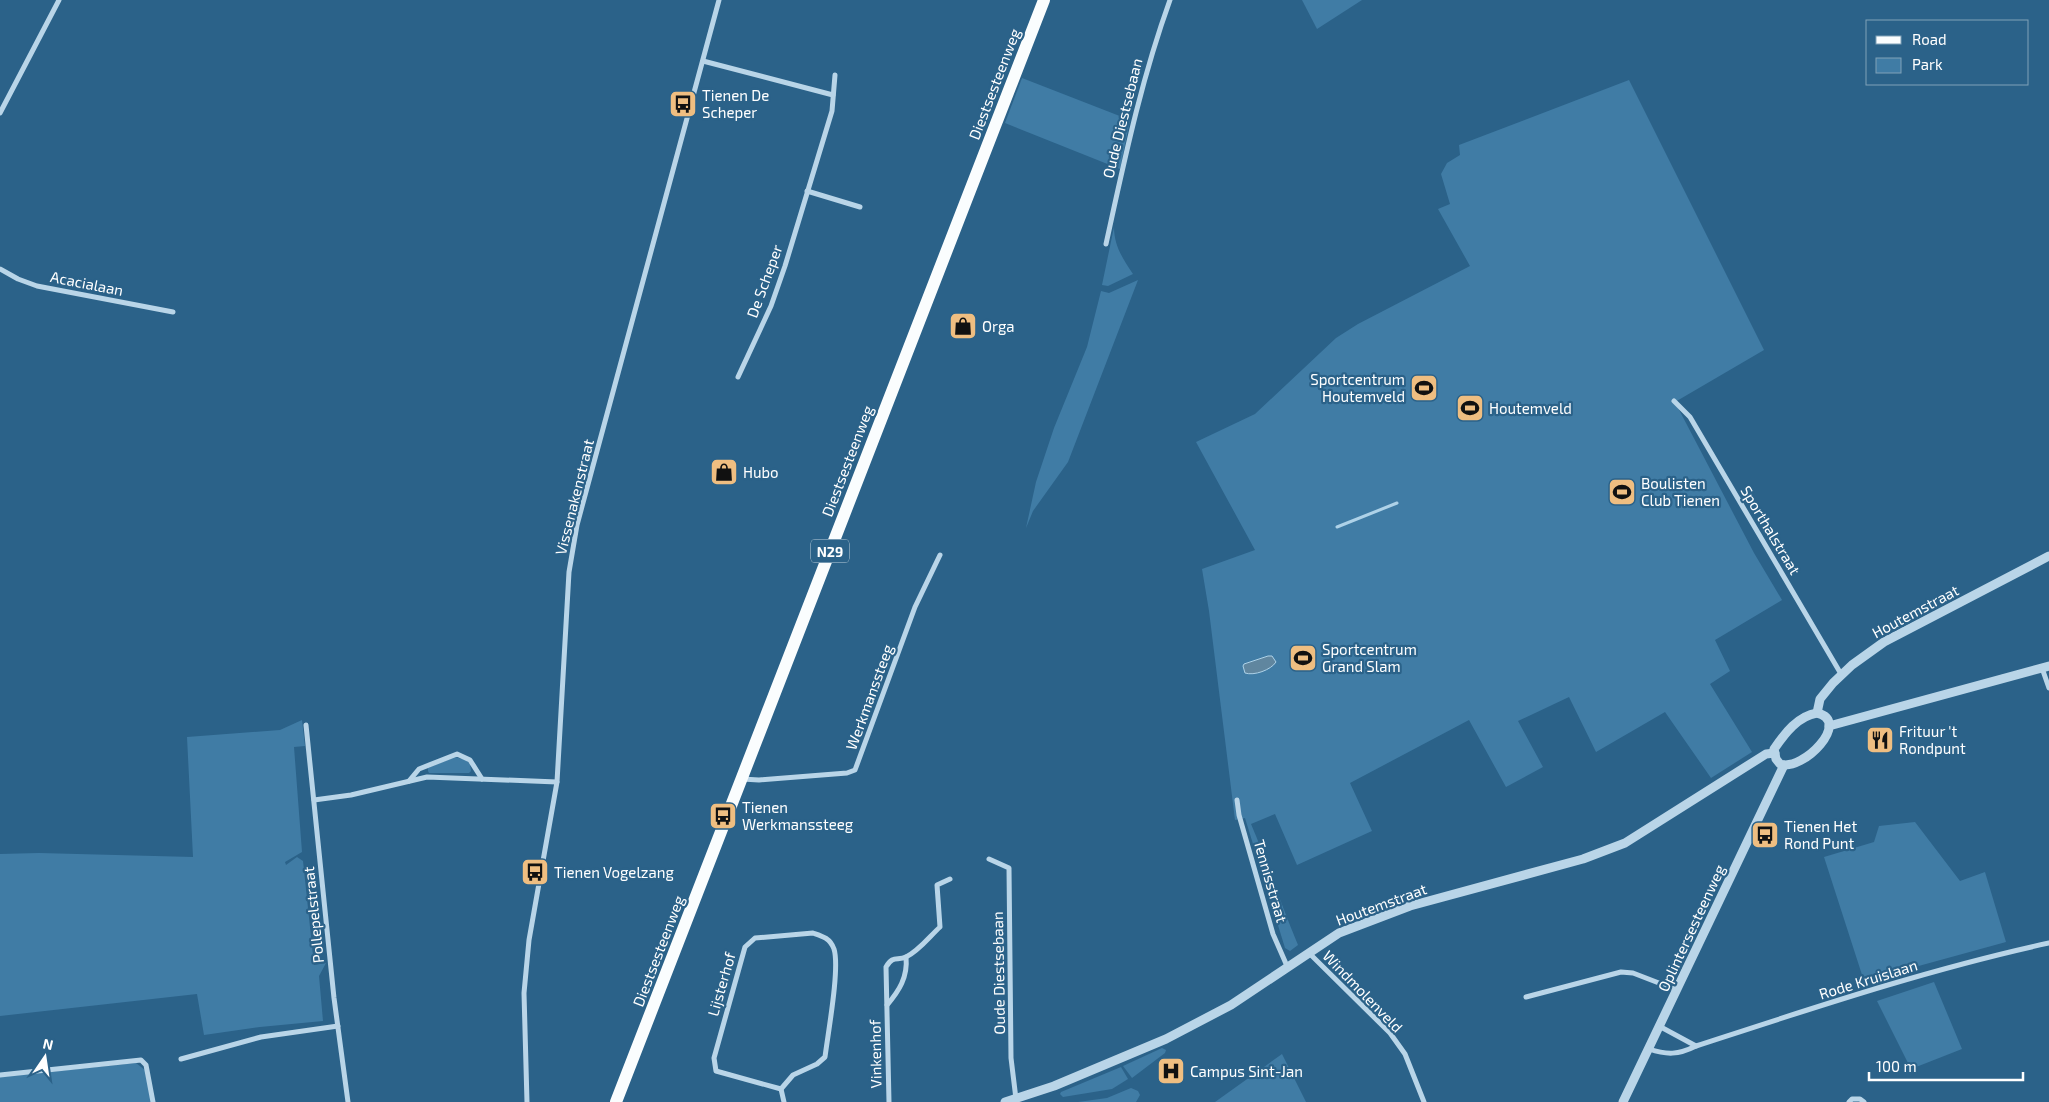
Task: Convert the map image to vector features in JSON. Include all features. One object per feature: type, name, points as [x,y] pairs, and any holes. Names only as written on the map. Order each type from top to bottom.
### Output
[{"type":"main road","name":"Diestsesteenweg","points":[[616,1102],[1044,0]]},
{"type":"street","points":[[0,113],[59,0]]},
{"type":"street","name":"Vissenakenstraat","points":[[527,1102],[525,975],[529,940],[557,782],[569,572],[577,525],[719,0]]},
{"type":"street","name":"Oude Diestsebaan","points":[[1106,244],[1142,87],[1152,49],[1170,0]]},
{"type":"street","points":[[703,61],[833,95]]},
{"type":"street","name":"De Scheper","points":[[738,377],[770,306],[807,191],[832,111],[835,75]]},
{"type":"street","points":[[807,191],[860,207]]},
{"type":"street","name":"Acacialaan","points":[[0,269],[18,279],[37,286],[173,312]]},
{"type":"street","name":"Sporthalstraat","points":[[1674,401],[1690,417],[1841,674]]},
{"type":"street","name":"Werkmanssteeg","points":[[741,779],[759,780],[847,773],[855,770],[915,607],[940,555]]},
{"type":"street","name":"Houtemstraat","points":[[1817,713],[1820,699],[1841,674],[1871,651],[1905,629],[2049,556]]},
{"type":"street","points":[[1829,726],[2045,667],[2049,688]]},
{"type":"street","points":[[1817,713],[1824,715],[1828,719],[1829,726],[1826,738],[1814,751],[1793,765],[1784,765],[1776,759],[1774,749],[1798,721],[1806,715],[1817,713]]},
{"type":"street","name":"Pollepelstraat","points":[[306,725],[338,1026],[348,1102]]},
{"type":"street","name":"Houtemstraat","points":[[1005,1102],[1119,1060],[1166,1039],[1231,1005],[1339,933],[1381,915],[1583,859],[1625,843],[1766,754],[1775,753]]},
{"type":"street","points":[[409,781],[419,769],[457,754],[470,760],[482,779]]},
{"type":"street","name":"Oplintersesteenweg","points":[[1623,1102],[1784,765]]},
{"type":"street","points":[[314,800],[351,795],[427,777],[557,782]]},
{"type":"street","name":"Tennisstraat","points":[[1237,800],[1239,815],[1273,934],[1287,966]]},
{"type":"street","name":"Oude Diestsebaan","points":[[990,859],[1009,868],[1011,1058],[1016,1099]]},
{"type":"street","name":"Vinkenhof","points":[[889,1102],[886,967],[895,958],[906,957],[940,927],[937,885],[950,879]]},
{"type":"street","name":"Lijsterhof","points":[[813,933],[827,938],[834,948],[836,964],[825,1057],[816,1064],[793,1075],[781,1089],[716,1072],[714,1058],[745,947],[755,938],[813,933]]},
{"type":"street","name":"Rode Kruislaan","points":[[1649,1048],[1664,1054],[1684,1052],[1696,1046],[1873,989],[2000,954],[2049,943]]},
{"type":"street","name":"Windmolenveld","points":[[1308,952],[1390,1033],[1405,1054],[1424,1102]]},
{"type":"street","name":"Vinkenhof","points":[[887,1005],[897,993],[905,975],[906,957]]},
{"type":"street","points":[[1526,997],[1621,972],[1633,973],[1677,990]]},
{"type":"street","points":[[181,1059],[261,1037],[338,1026]]},
{"type":"street","points":[[1660,1026],[1696,1046]]},
{"type":"street","points":[[0,1074],[140,1060],[146,1065],[153,1102]]},
{"type":"street","points":[[781,1089],[784,1102]]},
{"type":"street","points":[[1849,1102],[1852,1098],[1860,1099],[1864,1102]]},
{"type":"green space","points":[[1302,0],[1362,0],[1317,29]]},
{"type":"green space","points":[[1022,78],[1130,120],[1120,169],[1005,123]]},
{"type":"green space","name":"Houtemveld","points":[[1629,80],[1764,350],[1675,402],[1754,553],[1782,600],[1715,640],[1730,671],[1710,684],[1752,752],[1711,778],[1665,712],[1596,752],[1569,697],[1518,721],[1543,767],[1506,787],[1469,720],[1350,783],[1372,831],[1297,865],[1275,814],[1251,824],[1298,945],[1290,951],[1285,948],[1245,818],[1235,820],[1202,569],[1255,550],[1196,442],[1255,414],[1336,338],[1358,324],[1470,266],[1438,209],[1450,204],[1441,174],[1447,163],[1460,155],[1459,145]]},
{"type":"green space","points":[[1114,227],[1117,246],[1133,274],[1108,286],[1102,285]]},
{"type":"green space","points":[[1138,280],[1068,462],[1033,511],[1026,528],[1036,482],[1054,428],[1087,347],[1101,291],[1109,293]]},
{"type":"green space","points":[[302,720],[305,746],[294,747],[302,852],[285,862],[286,865],[297,857],[303,861],[314,965],[326,963],[319,976],[323,1021],[204,1035],[197,994],[0,1016],[0,854],[39,853],[193,857],[187,737],[280,730]]},
{"type":"green space","points":[[455,757],[466,760],[470,764],[471,771],[469,773],[429,773],[428,768]]},
{"type":"green space","points":[[1915,822],[1960,881],[1985,872],[2006,942],[1864,981],[1824,857],[1874,842],[1879,826]]},
{"type":"green space","points":[[1934,982],[1962,1049],[1911,1069],[1877,1001]]},
{"type":"green space","points":[[1162,1048],[1166,1050],[1165,1053],[1132,1078],[1123,1066]]},
{"type":"green space","points":[[1282,1054],[1306,1102],[1215,1102]]},
{"type":"green space","points":[[136,1063],[145,1070],[151,1102],[0,1102],[0,1077]]},
{"type":"green space","points":[[1121,1067],[1128,1079],[1112,1089],[1063,1097],[1060,1094],[1061,1092]]},
{"type":"green space","points":[[1131,1088],[1138,1091],[1140,1095],[1136,1102],[1078,1102],[1107,1098]]},
{"type":"shaded area","points":[[1272,656],[1276,662],[1270,668],[1257,673],[1245,673],[1244,664]]},
{"type":"waterway","points":[[1337,527],[1397,503]]},
{"type":"place","name":"Tienen De Scheper","points":[[683,104]]},
{"type":"place","name":"Orga","points":[[963,326]]},
{"type":"place","name":"Sportcentrum Houtemveld","points":[[1424,388]]},
{"type":"place","name":"Houtemveld","points":[[1470,408]]},
{"type":"place","name":"Hubo","points":[[724,472]]},
{"type":"place","name":"Boulisten Club Tienen","points":[[1622,492]]},
{"type":"place","name":"Sportcentrum Grand Slam","points":[[1303,658]]},
{"type":"place","name":"Frituur 't Rondpunt","points":[[1880,740]]},
{"type":"place","name":"Tienen Werkmanssteeg","points":[[723,816]]},
{"type":"place","name":"Tienen Het Rond Punt","points":[[1765,835]]},
{"type":"place","name":"Tienen Vogelzang","points":[[535,872]]},
{"type":"place","name":"Campus Sint-Jan","points":[[1171,1071]]}]
